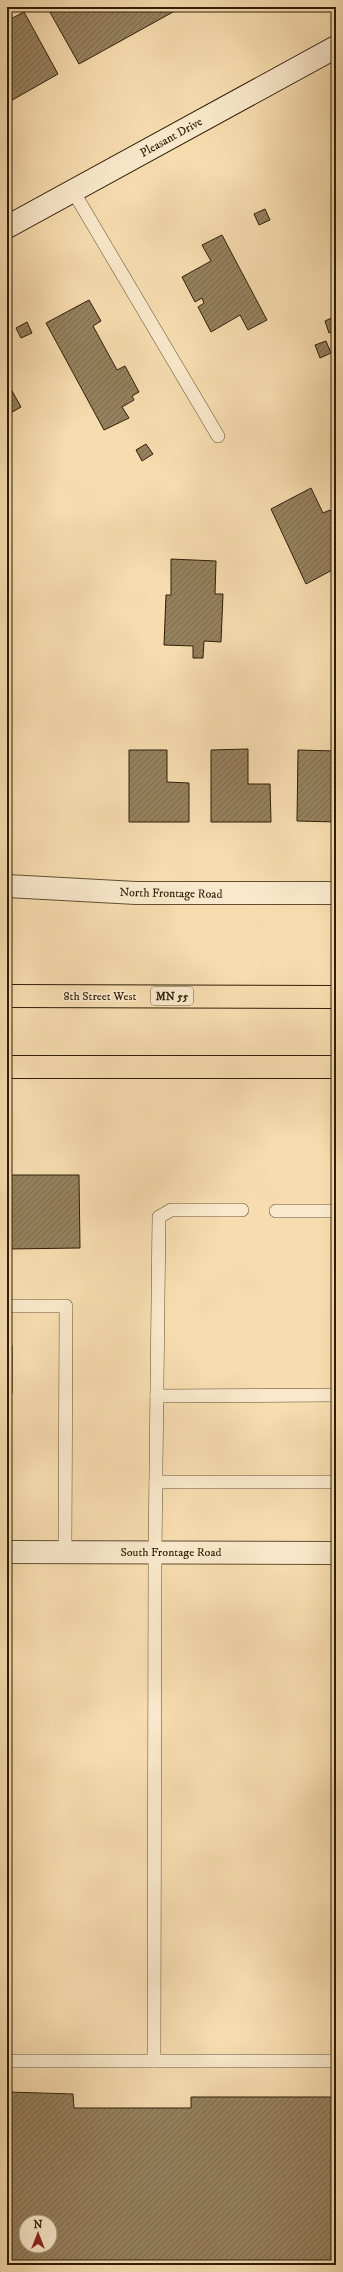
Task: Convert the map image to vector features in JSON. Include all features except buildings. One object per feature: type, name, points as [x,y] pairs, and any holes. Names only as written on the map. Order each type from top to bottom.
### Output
[{"type":"highway","name":"8th Street West","points":[[7,996],[336,996]]},
{"type":"highway","points":[[7,1067],[336,1067]]},
{"type":"street","name":"Pleasant Drive","points":[[7,227],[336,47]]},
{"type":"street","name":"North Frontage Road","points":[[7,886],[136,893],[336,893]]},
{"type":"street","name":"South Frontage Road","points":[[7,1552],[336,1553]]},
{"type":"lane","points":[[73,191],[218,436]]},
{"type":"lane","points":[[154,2061],[155,1552],[159,1217],[171,1210],[242,1210]]},
{"type":"lane","points":[[276,1211],[336,1211]]},
{"type":"lane","points":[[7,1306],[66,1306],[65,1552]]},
{"type":"lane","points":[[157,1396],[336,1395]]},
{"type":"lane","points":[[156,1482],[336,1482]]},
{"type":"lane","points":[[7,2061],[336,2061]]}]
